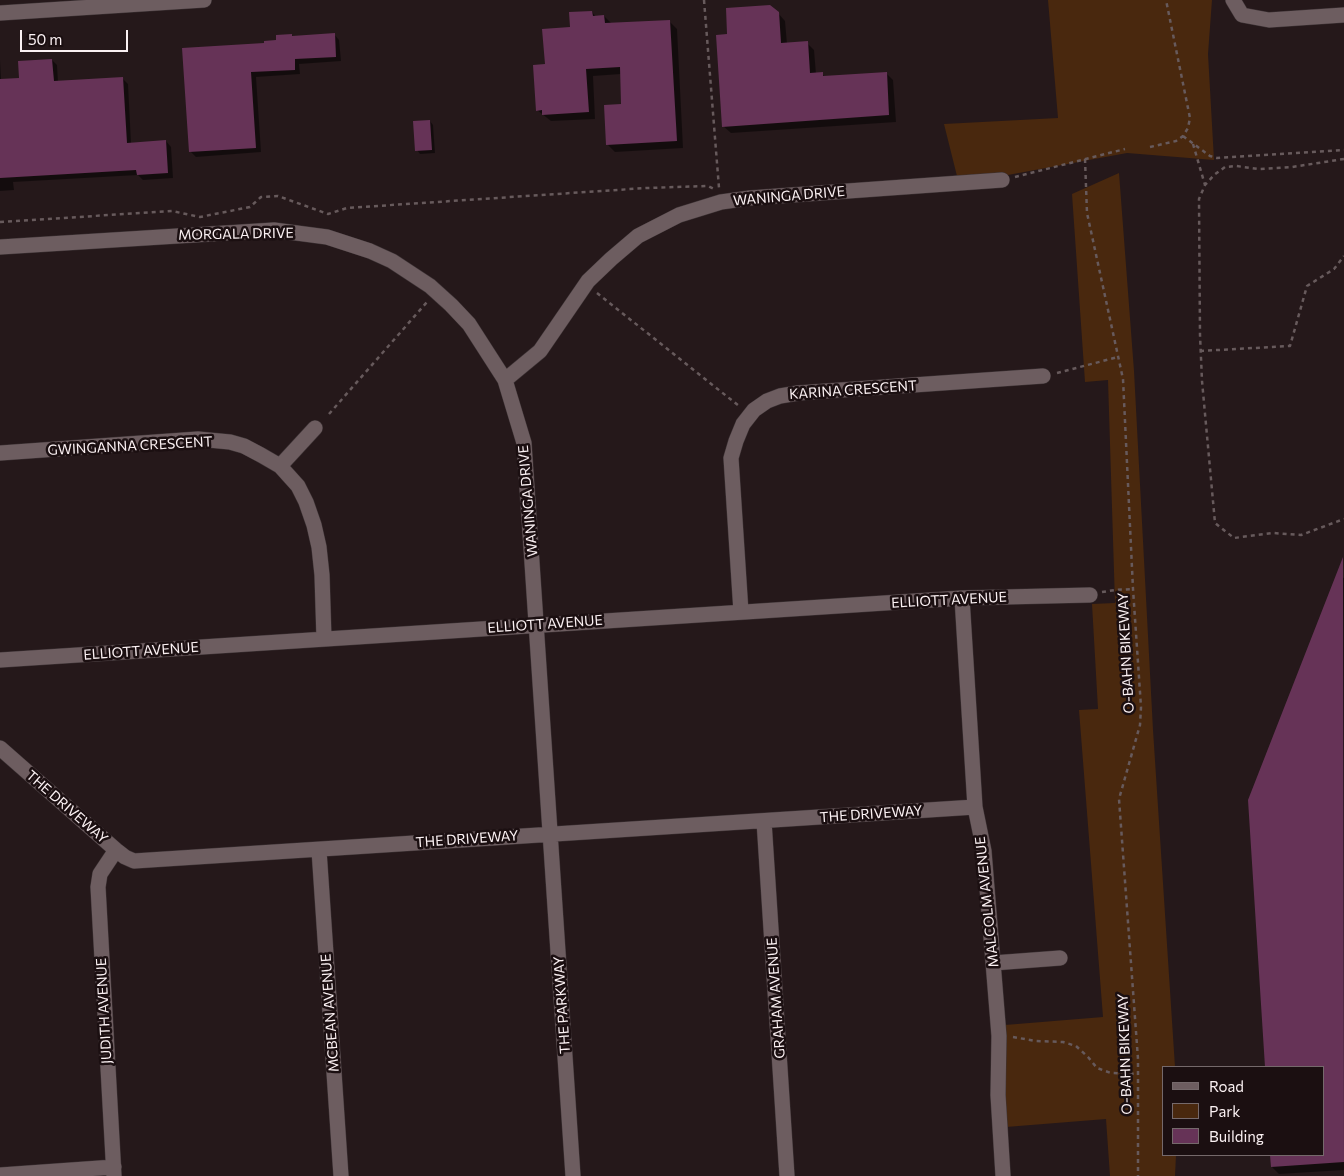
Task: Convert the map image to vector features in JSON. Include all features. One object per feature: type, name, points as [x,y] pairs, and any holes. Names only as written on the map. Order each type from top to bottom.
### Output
[{"type":"street","points":[[0,13],[204,0]]},
{"type":"street","points":[[1233,0],[1242,16],[1269,20],[1344,15]]},
{"type":"street","name":"WANINGA DRIVE","points":[[551,833],[524,443],[505,380],[540,351],[586,284],[611,259],[638,236],[679,215],[720,202],[750,198],[1002,180]]},
{"type":"street","name":"MORGALA DRIVE","points":[[0,247],[274,230],[327,237],[370,251],[392,261],[430,286],[469,324],[505,380]]},
{"type":"street","name":"KARINA CRESCENT","points":[[741,612],[732,458],[743,424],[767,401],[780,396],[798,393],[1043,376]]},
{"type":"street","points":[[280,466],[315,428]]},
{"type":"street","name":"GWINGANNA CRESCENT","points":[[0,454],[206,440],[222,441],[244,446],[280,466],[298,486],[314,524],[322,575],[324,639]]},
{"type":"street","name":"ELLIOTT AVENUE","points":[[0,660],[962,598],[1090,595]]},
{"type":"street","name":"MALCOLM AVENUE","points":[[962,598],[975,807],[984,851],[999,1036],[998,1095],[1003,1176]]},
{"type":"street","name":"THE DRIVEWAY","points":[[0,748],[116,850],[134,861],[975,807]]},
{"type":"street","name":"GRAHAM AVENUE","points":[[764,821],[787,1176]]},
{"type":"street","name":"THE PARKWAY","points":[[551,833],[573,1176]]},
{"type":"street","name":"JUDITH AVENUE","points":[[114,1172],[98,888],[100,874],[116,850]]},
{"type":"street","name":"MCBEAN AVENUE","points":[[319,850],[341,1176]]},
{"type":"street","points":[[993,963],[1060,958]]},
{"type":"street","points":[[0,1175],[114,1172]]},
{"type":"path","points":[[0,222],[172,211],[200,217],[250,207],[261,197],[278,196],[328,214],[347,208],[646,188],[708,186],[720,192],[704,0]]},
{"type":"path","points":[[1150,147],[1169,144],[1183,136],[1188,128],[1190,118],[1166,0]]},
{"type":"path","points":[[1183,136],[1210,156],[1217,158],[1344,150]]},
{"type":"path","points":[[1193,142],[1206,185]]},
{"type":"path","points":[[1002,180],[1125,149]]},
{"type":"path","name":"O-BAHN BIKEWAY","points":[[1085,159],[1087,213],[1123,379],[1133,589],[1141,707],[1140,725],[1119,799],[1138,1059],[1138,1176]]},
{"type":"path","points":[[1344,159],[1292,167],[1259,169],[1236,166],[1225,167],[1214,175],[1199,199],[1200,351],[1205,428],[1215,523],[1234,538],[1272,533],[1301,535],[1344,519]]},
{"type":"path","points":[[1200,351],[1290,346],[1307,286],[1334,269],[1344,256]]},
{"type":"path","points":[[586,284],[751,415]]},
{"type":"path","points":[[329,414],[428,301]]},
{"type":"path","points":[[1043,376],[1118,357]]},
{"type":"path","points":[[1090,595],[1133,589]]},
{"type":"path","points":[[999,1036],[1036,1041],[1063,1042],[1076,1046],[1097,1068],[1111,1072],[1138,1074]]},
{"type":"green space","points":[[1048,0],[1212,0],[1208,54],[1214,160],[1127,153],[959,184],[944,124],[1058,118]]},
{"type":"green space","points":[[1119,173],[1134,371],[1153,730],[1175,1066],[1162,1066],[1162,1156],[1176,1156],[1175,1176],[1110,1176],[1106,1119],[1006,1127],[1005,1025],[1103,1017],[1079,710],[1098,709],[1092,604],[1115,603],[1108,380],[1085,382],[1072,194]]},
{"type":"building","points":[[770,5],[779,12],[781,43],[808,41],[810,73],[823,72],[823,76],[887,72],[889,115],[722,127],[716,35],[727,34],[726,8]]},
{"type":"building","points":[[592,11],[593,16],[604,15],[605,23],[670,20],[677,141],[606,145],[604,105],[621,104],[620,67],[586,69],[589,112],[542,115],[542,110],[536,111],[533,65],[545,64],[542,29],[570,27],[569,12]]},
{"type":"building","points":[[335,33],[336,57],[295,59],[295,70],[251,72],[256,148],[189,152],[182,48],[264,43],[264,41],[276,40],[276,35],[292,34],[292,36]]},
{"type":"building","points":[[52,59],[54,81],[123,77],[127,143],[166,140],[168,173],[137,175],[136,170],[0,178],[0,79],[19,78],[18,61]]},
{"type":"building","points":[[430,120],[432,150],[415,151],[413,121]]},
{"type":"building","points":[[1343,557],[1344,1162],[1271,1167],[1270,1156],[1324,1156],[1324,1066],[1265,1066],[1248,800]]}]
